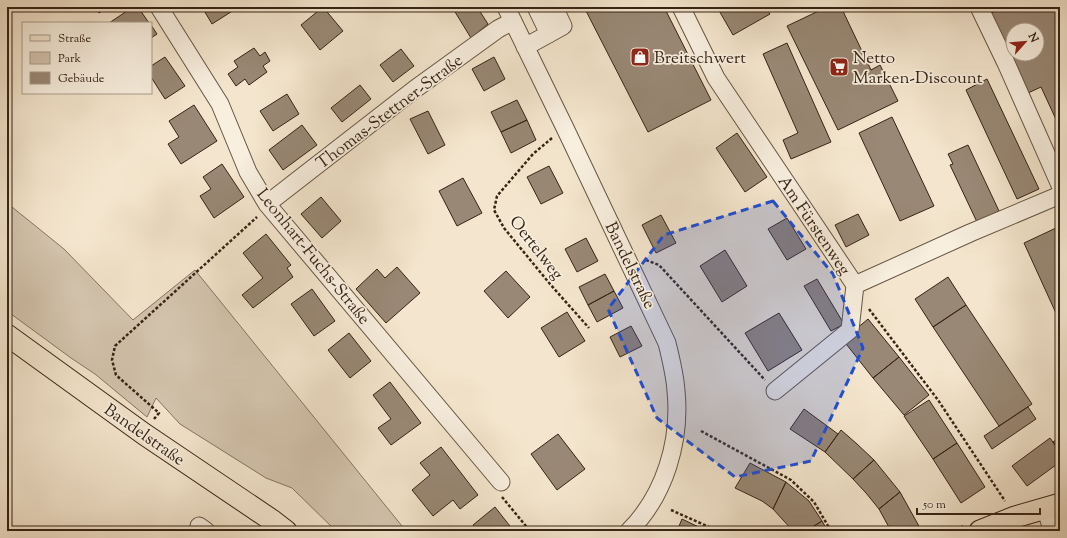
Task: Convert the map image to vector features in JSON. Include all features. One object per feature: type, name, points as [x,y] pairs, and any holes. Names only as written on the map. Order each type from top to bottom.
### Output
[{"type":"main road","name":"Bandelstraße","points":[[7,335],[144,434],[286,531]]},
{"type":"main road","points":[[980,531],[1015,517],[1053,506]]},
{"type":"street","name":"Leonhart-Fuchs-Straße","points":[[159,7],[220,104],[248,172],[268,205],[501,482]]},
{"type":"street","points":[[536,7],[556,30]]},
{"type":"street","points":[[554,7],[556,30]]},
{"type":"street","points":[[525,47],[556,30],[569,7]]},
{"type":"street","name":"Am Fürstenweg","points":[[681,7],[716,78],[856,285],[970,233],[1060,195]]},
{"type":"street","points":[[979,7],[1006,63],[1060,186]]},
{"type":"street","name":"Thomas-Stettner-Straße","points":[[268,205],[415,89],[498,29],[510,14]]},
{"type":"street","name":"Bandelstraße","points":[[510,14],[667,343],[673,368],[676,392],[675,436],[671,456],[663,480],[649,507],[629,531]]},
{"type":"street","points":[[775,391],[850,330],[856,285]]},
{"type":"street","points":[[1053,506],[1049,520],[1054,531]]},
{"type":"path","name":"Oertelweg","points":[[565,128],[533,154],[497,196],[494,210],[504,228],[550,284],[589,328]]},
{"type":"path","points":[[159,413],[116,375],[112,360],[115,346],[268,205]]},
{"type":"path","points":[[625,253],[659,265],[775,391]]},
{"type":"path","points":[[872,314],[938,400],[999,494]]},
{"type":"path","points":[[701,431],[791,480],[814,502],[831,531]]},
{"type":"path","points":[[501,482],[498,493],[530,531]]},
{"type":"path","points":[[670,510],[718,531]]},
{"type":"highlighted area","points":[[773,201],[833,274],[863,348],[811,461],[735,477],[657,418],[608,309],[664,235]]},
{"type":"green space","points":[[7,203],[64,249],[133,320],[195,270],[406,531],[336,531],[292,488],[266,478],[180,424],[156,398],[147,417],[95,374],[7,311]]},
{"type":"building","points":[[96,7],[108,7],[99,13]]},
{"type":"building","points":[[133,7],[138,7],[148,22],[110,22]]},
{"type":"building","points":[[202,7],[232,7],[234,10],[212,24]]},
{"type":"building","points":[[323,7],[343,31],[320,50],[301,25]]},
{"type":"building","points":[[452,7],[477,7],[488,24],[471,38]]},
{"type":"building","points":[[584,7],[664,7],[711,100],[648,132]]},
{"type":"building","points":[[717,7],[765,7],[770,14],[733,35]]},
{"type":"building","name":"Netto Marken-Discount","points":[[827,7],[841,7],[871,70],[880,65],[898,101],[838,130],[787,26]]},
{"type":"building","points":[[1005,7],[1060,7],[1060,128],[1041,87],[1028,93],[1014,62],[1045,62],[1045,22],[1005,22],[1005,43],[991,13]]},
{"type":"building","points":[[152,26],[157,34],[152,37]]},
{"type":"building","points":[[787,43],[831,142],[791,159],[783,140],[798,133],[763,54]]},
{"type":"building","points":[[254,48],[260,56],[265,52],[270,61],[263,66],[267,72],[249,85],[245,79],[236,86],[228,74],[238,67],[234,61]]},
{"type":"building","points":[[401,49],[414,66],[393,82],[380,65]]},
{"type":"building","points":[[165,57],[185,86],[165,99],[152,79],[152,65]]},
{"type":"building","points":[[494,57],[505,79],[484,91],[472,69]]},
{"type":"building","points":[[987,79],[1039,189],[1017,199],[966,90]]},
{"type":"building","points":[[360,85],[371,99],[342,122],[331,108]]},
{"type":"building","points":[[287,94],[299,114],[273,131],[260,111]]},
{"type":"building","points":[[517,100],[527,120],[501,132],[491,112]]},
{"type":"building","points":[[194,105],[217,141],[181,164],[168,144],[179,137],[169,121]]},
{"type":"building","points":[[428,111],[445,145],[428,154],[410,119]]},
{"type":"building","points":[[892,117],[934,206],[900,221],[859,133]]},
{"type":"building","points":[[527,120],[536,140],[511,153],[501,132]]},
{"type":"building","points":[[302,125],[317,145],[283,170],[269,150]]},
{"type":"building","points":[[737,133],[767,177],[745,192],[716,148]]},
{"type":"building","points":[[968,145],[999,211],[977,222],[950,165],[953,164],[948,154]]},
{"type":"building","points":[[222,164],[244,197],[214,218],[200,196],[211,189],[203,177]]},
{"type":"building","points":[[549,166],[563,193],[541,204],[527,177]]},
{"type":"building","points":[[463,178],[482,213],[457,226],[439,191]]},
{"type":"building","points":[[321,197],[341,221],[322,238],[301,214]]},
{"type":"building","points":[[858,214],[869,235],[846,247],[835,225]]},
{"type":"building","points":[[661,215],[676,243],[656,253],[642,225]]},
{"type":"building","points":[[787,218],[806,249],[787,260],[768,229]]},
{"type":"building","points":[[1056,228],[1060,237],[1060,322],[1024,243]]},
{"type":"building","points":[[266,234],[291,265],[287,268],[293,277],[253,308],[242,295],[263,278],[243,253]]},
{"type":"building","points":[[586,238],[598,261],[577,272],[565,249]]},
{"type":"building","points":[[725,250],[747,286],[722,302],[700,266]]},
{"type":"building","points":[[397,267],[420,293],[386,323],[356,289],[377,269],[385,278]]},
{"type":"building","points":[[506,271],[530,297],[508,318],[484,291]]},
{"type":"building","points":[[605,274],[614,291],[588,305],[579,287]]},
{"type":"building","points":[[948,277],[966,305],[933,327],[915,299]]},
{"type":"building","points":[[817,279],[844,324],[831,331],[804,286]]},
{"type":"building","points":[[312,289],[335,321],[314,336],[291,304]]},
{"type":"building","points":[[614,291],[623,308],[597,322],[588,305]]},
{"type":"building","points":[[966,305],[1032,404],[999,426],[933,327]]},
{"type":"building","points":[[567,312],[585,341],[559,357],[541,328]]},
{"type":"building","points":[[779,313],[802,350],[768,371],[745,333]]},
{"type":"building","points":[[868,319],[899,357],[873,378],[843,340]]},
{"type":"building","points":[[631,326],[642,346],[620,357],[610,337]]},
{"type":"building","points":[[349,333],[371,361],[350,378],[328,350]]},
{"type":"building","points":[[899,357],[929,395],[904,415],[873,378]]},
{"type":"building","points":[[390,382],[421,423],[391,445],[378,428],[391,419],[373,395]]},
{"type":"building","points":[[929,400],[957,443],[933,459],[904,416]]},
{"type":"building","points":[[1028,407],[1036,419],[992,449],[984,436]]},
{"type":"building","points":[[804,409],[838,434],[825,452],[790,429]]},
{"type":"building","points":[[841,430],[874,460],[853,479],[825,452]]},
{"type":"building","points":[[558,434],[585,469],[557,490],[531,454]]},
{"type":"building","points":[[1060,437],[1060,452],[1053,442]]},
{"type":"building","points":[[1050,438],[1060,452],[1060,462],[1027,486],[1012,466]]},
{"type":"building","points":[[957,443],[985,487],[961,503],[933,459]]},
{"type":"building","points":[[441,447],[478,495],[460,509],[453,500],[433,516],[412,490],[430,475],[420,463]]},
{"type":"building","points":[[874,460],[900,492],[879,509],[853,479]]},
{"type":"building","points":[[750,463],[786,482],[773,509],[762,501],[735,488]]},
{"type":"building","points":[[786,482],[809,501],[822,521],[806,531],[793,531],[773,509]]},
{"type":"building","points":[[900,492],[920,528],[915,531],[891,531],[879,509]]},
{"type":"building","points":[[495,507],[513,530],[478,531],[473,525]]},
{"type":"building","points":[[682,519],[707,531],[677,531]]},
{"type":"building","points":[[822,521],[828,531],[806,531]]},
{"type":"place","name":"Breitschwert","points":[[640,57]]},
{"type":"place","name":"Netto Marken-Discount","points":[[839,67]]}]
